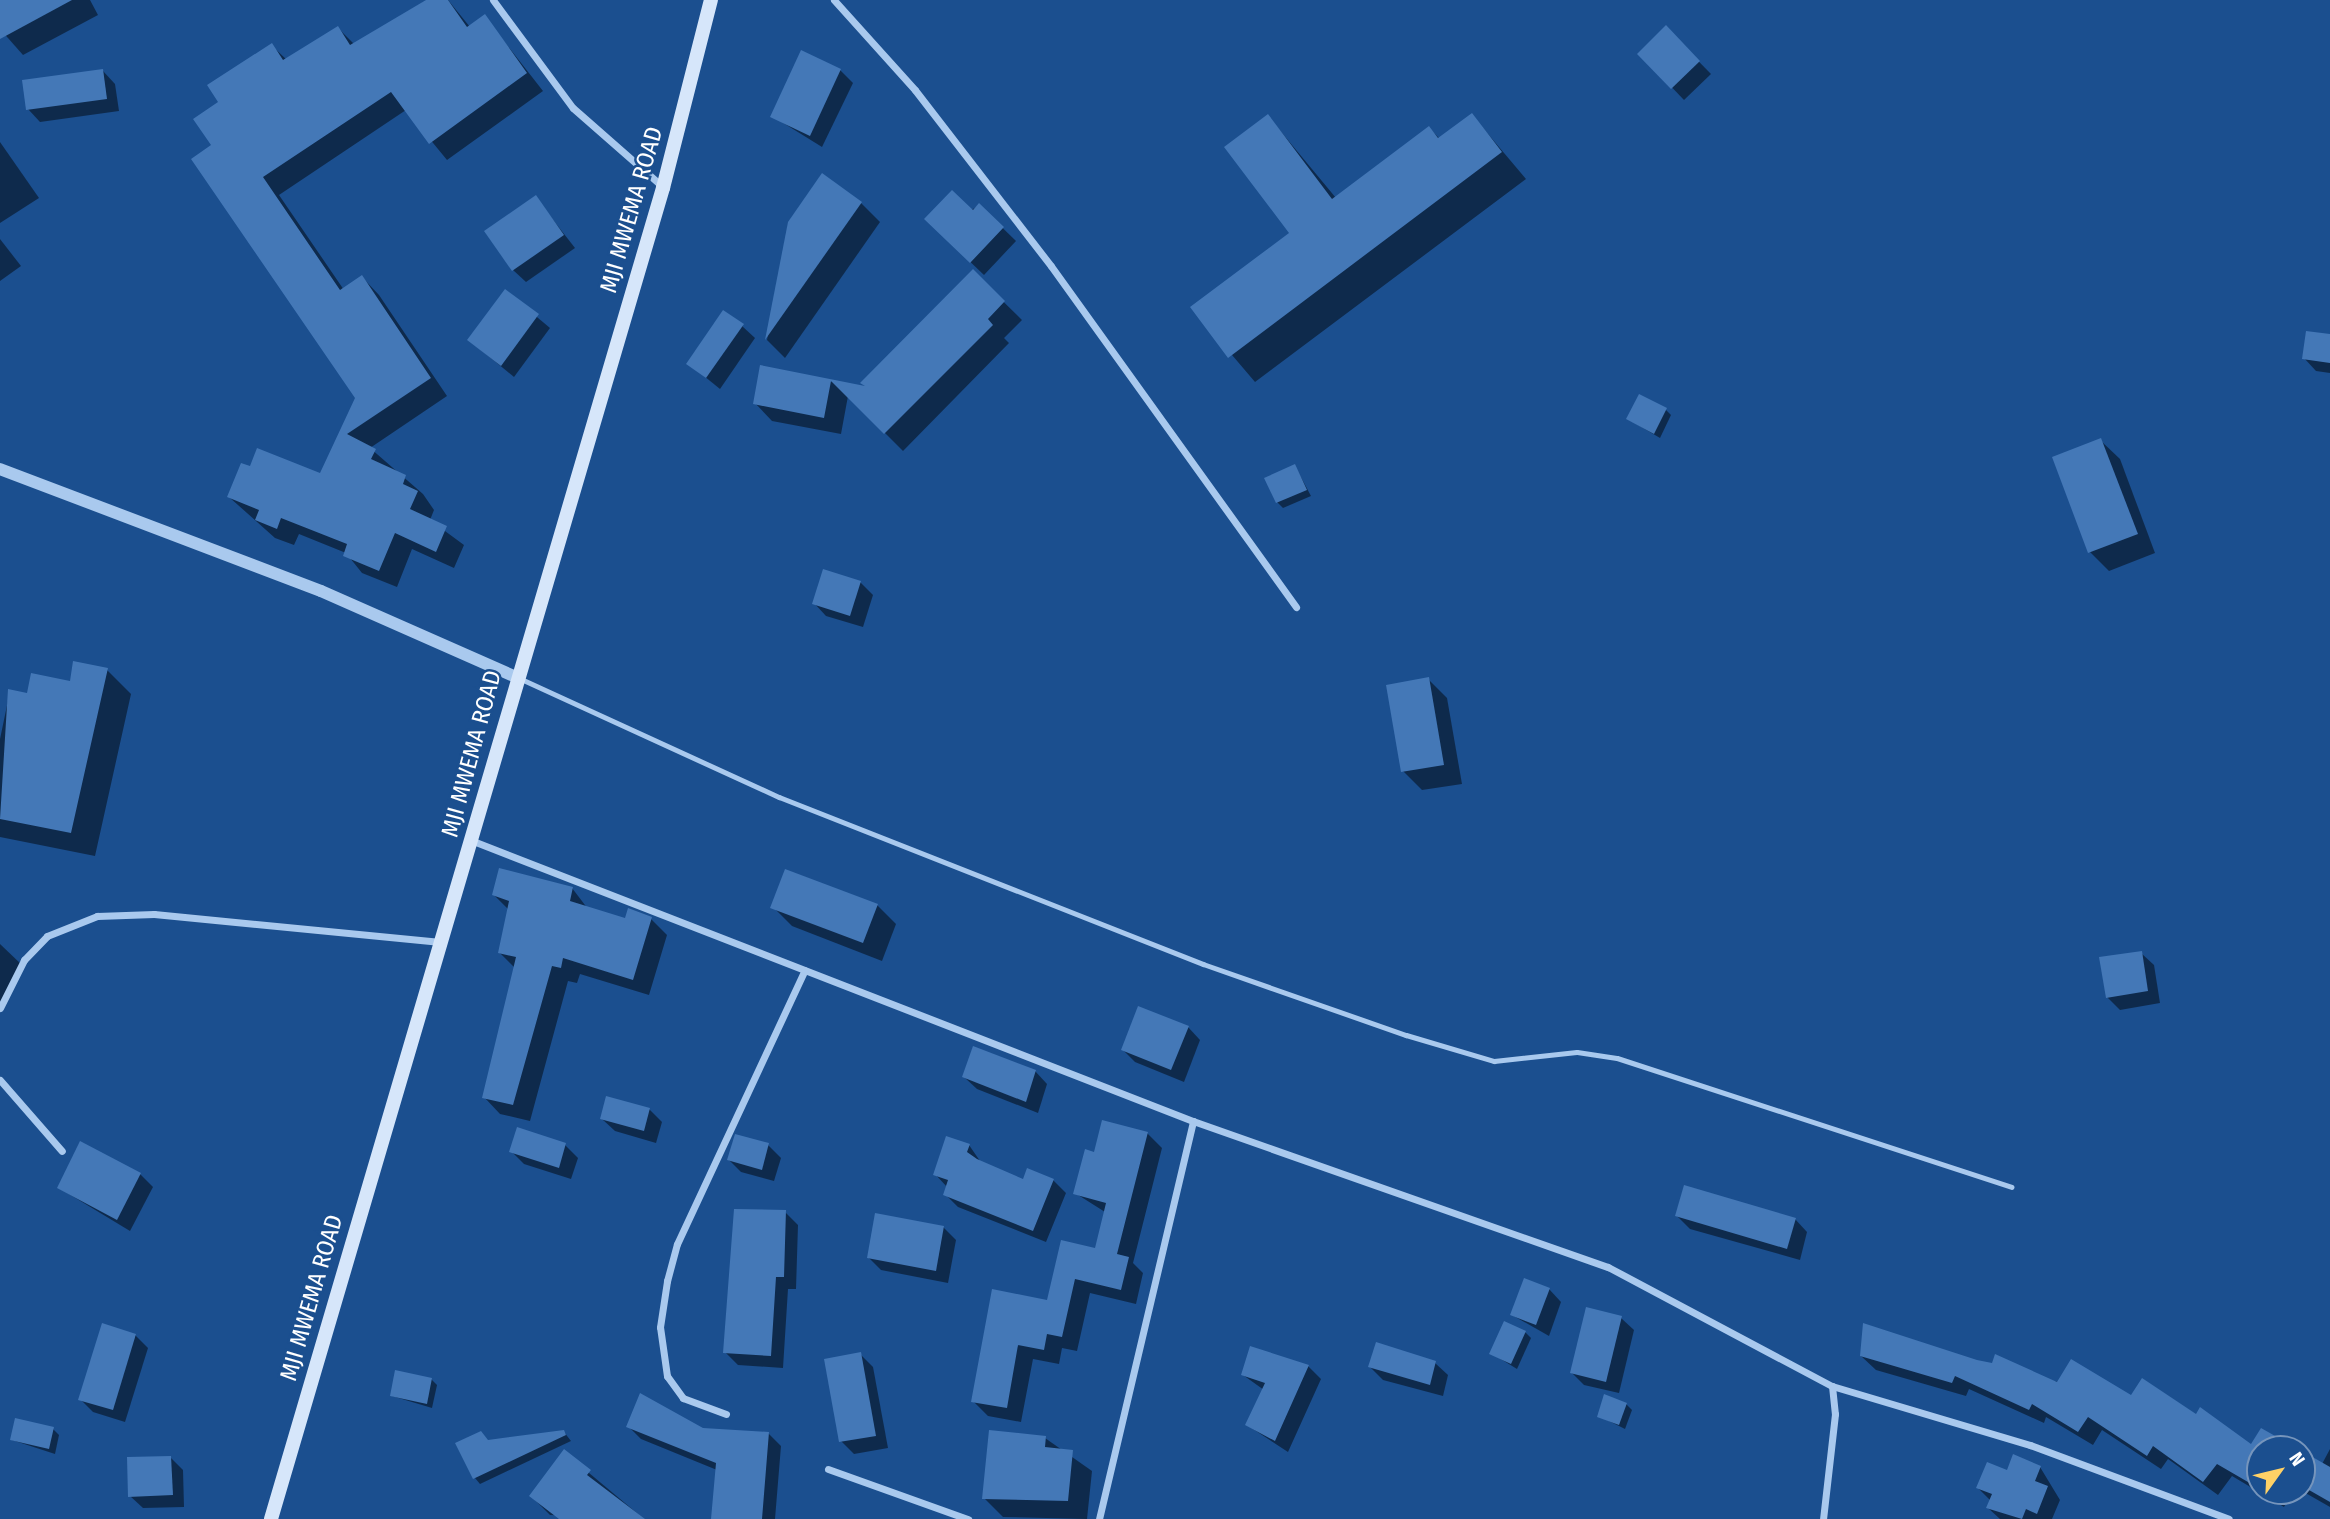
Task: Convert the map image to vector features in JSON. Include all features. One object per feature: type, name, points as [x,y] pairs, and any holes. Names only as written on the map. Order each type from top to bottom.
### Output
[{"type":"main road","name":"MJI MWEMA ROAD","points":[[271,1519],[473,841],[516,677],[663,188],[711,0]]},
{"type":"street","points":[[493,0],[573,108],[663,188]]},
{"type":"street","points":[[834,0],[875,40],[1051,266],[1296,607]]},
{"type":"street","points":[[0,469],[321,591],[516,677]]},
{"type":"street","points":[[473,841],[1193,1121],[1608,1267],[1832,1386],[2030,1445],[2229,1519]]},
{"type":"street","points":[[0,1008],[24,960],[47,936],[97,916],[154,914],[441,942]]},
{"type":"street","points":[[726,1414],[683,1398],[667,1376],[660,1327],[667,1282],[677,1244],[805,970]]},
{"type":"street","points":[[0,1080],[62,1151]]},
{"type":"street","points":[[1099,1519],[1193,1121]]},
{"type":"street","points":[[1823,1519],[1835,1415],[1832,1386]]},
{"type":"street","points":[[828,1469],[968,1519]]},
{"type":"lane","points":[[516,677],[792,802],[1203,964],[1406,1035],[1494,1061],[1577,1052],[1617,1058],[2011,1187]]},
{"type":"building","points":[[0,0],[72,0],[0,39]]},
{"type":"building","points":[[426,0],[448,0],[467,27],[485,14],[527,73],[429,144],[391,92],[263,177],[340,290],[362,275],[431,378],[347,434],[376,449],[371,459],[406,475],[403,484],[418,491],[410,509],[447,526],[436,552],[395,533],[379,571],[343,556],[347,544],[281,518],[277,529],[255,520],[259,510],[227,497],[241,463],[250,466],[257,448],[320,473],[355,398],[191,159],[211,145],[193,119],[218,102],[207,85],[272,43],[283,60],[338,26],[350,45]]},
{"type":"building","points":[[1666,25],[1700,61],[1671,89],[1637,54]]},
{"type":"building","points":[[801,50],[841,69],[810,136],[770,117]]},
{"type":"building","points":[[103,69],[107,99],[26,110],[22,80]]},
{"type":"building","points":[[1472,113],[1502,152],[1228,358],[1190,307],[1289,233],[1224,147],[1268,114],[1332,199],[1429,126],[1438,138]]},
{"type":"building","points":[[822,173],[862,202],[765,340],[788,222]]},
{"type":"building","points":[[952,190],[973,210],[979,203],[1004,227],[970,263],[924,219]]},
{"type":"building","points":[[536,195],[564,235],[512,271],[484,231]]},
{"type":"building","points":[[973,269],[1005,301],[988,319],[993,325],[884,434],[831,381],[824,418],[753,404],[760,365],[865,386],[860,383]]},
{"type":"building","points":[[505,289],[539,314],[501,366],[467,340]]},
{"type":"building","points":[[723,310],[744,324],[706,378],[686,364]]},
{"type":"building","points":[[2306,331],[2330,334],[2330,363],[2302,359]]},
{"type":"building","points":[[1639,394],[1667,408],[1654,434],[1626,419]]},
{"type":"building","points":[[2101,438],[2138,534],[2088,553],[2052,457]]},
{"type":"building","points":[[1295,464],[1307,490],[1276,503],[1264,478]]},
{"type":"building","points":[[823,569],[861,581],[850,616],[812,604]]},
{"type":"building","points":[[73,661],[108,668],[71,833],[0,819],[8,689],[27,693],[31,673],[70,681]]},
{"type":"building","points":[[1429,677],[1444,765],[1401,772],[1386,685]]},
{"type":"building","points":[[499,868],[573,887],[570,901],[625,918],[628,908],[652,917],[633,980],[563,958],[561,968],[552,966],[513,1105],[482,1098],[516,957],[498,953],[509,901],[492,895]]},
{"type":"building","points":[[785,869],[878,904],[863,943],[770,908]]},
{"type":"building","points":[[2142,951],[2148,991],[2106,998],[2099,957]]},
{"type":"building","points":[[1138,1006],[1189,1026],[1171,1070],[1121,1050]]},
{"type":"building","points":[[973,1046],[1036,1070],[1026,1102],[962,1077]]},
{"type":"building","points":[[606,1096],[650,1108],[644,1131],[600,1119]]},
{"type":"building","points":[[1102,1120],[1148,1132],[1117,1254],[1129,1257],[1121,1290],[1075,1279],[1062,1337],[1047,1334],[1044,1350],[1018,1345],[1007,1408],[971,1402],[992,1289],[1047,1300],[1061,1240],[1095,1248],[1106,1203],[1073,1194],[1085,1149],[1094,1152]]},
{"type":"building","points":[[517,1127],[566,1143],[559,1168],[509,1152]]},
{"type":"building","points":[[735,1134],[769,1143],[762,1170],[727,1160]]},
{"type":"building","points":[[946,1136],[970,1144],[967,1152],[977,1159],[1023,1179],[1027,1168],[1054,1179],[1033,1231],[943,1195],[948,1180],[933,1175]]},
{"type":"building","points":[[80,1141],[141,1173],[117,1220],[57,1188]]},
{"type":"building","points":[[1684,1185],[1796,1218],[1787,1249],[1675,1216]]},
{"type":"building","points":[[734,1209],[786,1210],[784,1277],[776,1277],[771,1356],[723,1353]]},
{"type":"building","points":[[875,1213],[944,1226],[936,1271],[867,1258]]},
{"type":"building","points":[[1524,1278],[1550,1288],[1536,1325],[1510,1315]]},
{"type":"building","points":[[1586,1307],[1622,1316],[1606,1382],[1570,1373]]},
{"type":"building","points":[[1504,1321],[1526,1331],[1511,1364],[1489,1354]]},
{"type":"building","points":[[102,1323],[136,1334],[113,1410],[78,1400]]},
{"type":"building","points":[[1863,1323],[1977,1360],[1992,1363],[1995,1354],[2057,1382],[2071,1359],[2131,1395],[2142,1378],[2196,1414],[2200,1407],[2246,1440],[2246,1481],[2217,1464],[2203,1482],[2153,1446],[2147,1456],[2088,1417],[2078,1432],[2032,1404],[2029,1410],[1955,1376],[1952,1383],[1860,1356]]},
{"type":"building","points":[[1376,1342],[1436,1361],[1430,1385],[1368,1367]]},
{"type":"building","points":[[1250,1346],[1309,1365],[1275,1441],[1245,1425],[1265,1383],[1241,1375]]},
{"type":"building","points":[[861,1352],[876,1436],[839,1442],[824,1359]]},
{"type":"building","points":[[395,1370],[432,1378],[427,1404],[390,1396]]},
{"type":"building","points":[[640,1393],[703,1428],[769,1432],[762,1519],[711,1519],[716,1463],[626,1427]]},
{"type":"building","points":[[1604,1394],[1627,1403],[1619,1425],[1597,1417]]},
{"type":"building","points":[[15,1418],[54,1427],[49,1449],[10,1440]]},
{"type":"building","points":[[2261,1428],[2273,1435],[2257,1435]]},
{"type":"building","points":[[564,1430],[566,1435],[473,1479],[455,1443],[481,1431],[488,1440]]},
{"type":"building","points":[[989,1430],[1046,1436],[1045,1447],[1073,1450],[1068,1501],[982,1499]]},
{"type":"building","points":[[564,1449],[591,1470],[587,1475],[645,1519],[559,1519],[529,1496]]},
{"type":"building","points":[[2013,1454],[2041,1466],[2035,1481],[2048,1486],[2037,1514],[2026,1509],[2022,1519],[1986,1508],[1992,1494],[1976,1488],[1987,1462],[2007,1470]]},
{"type":"building","points":[[171,1456],[173,1495],[128,1497],[127,1457]]},
{"type":"building","points":[[2316,1459],[2330,1467],[2330,1502],[2316,1494]]}]
